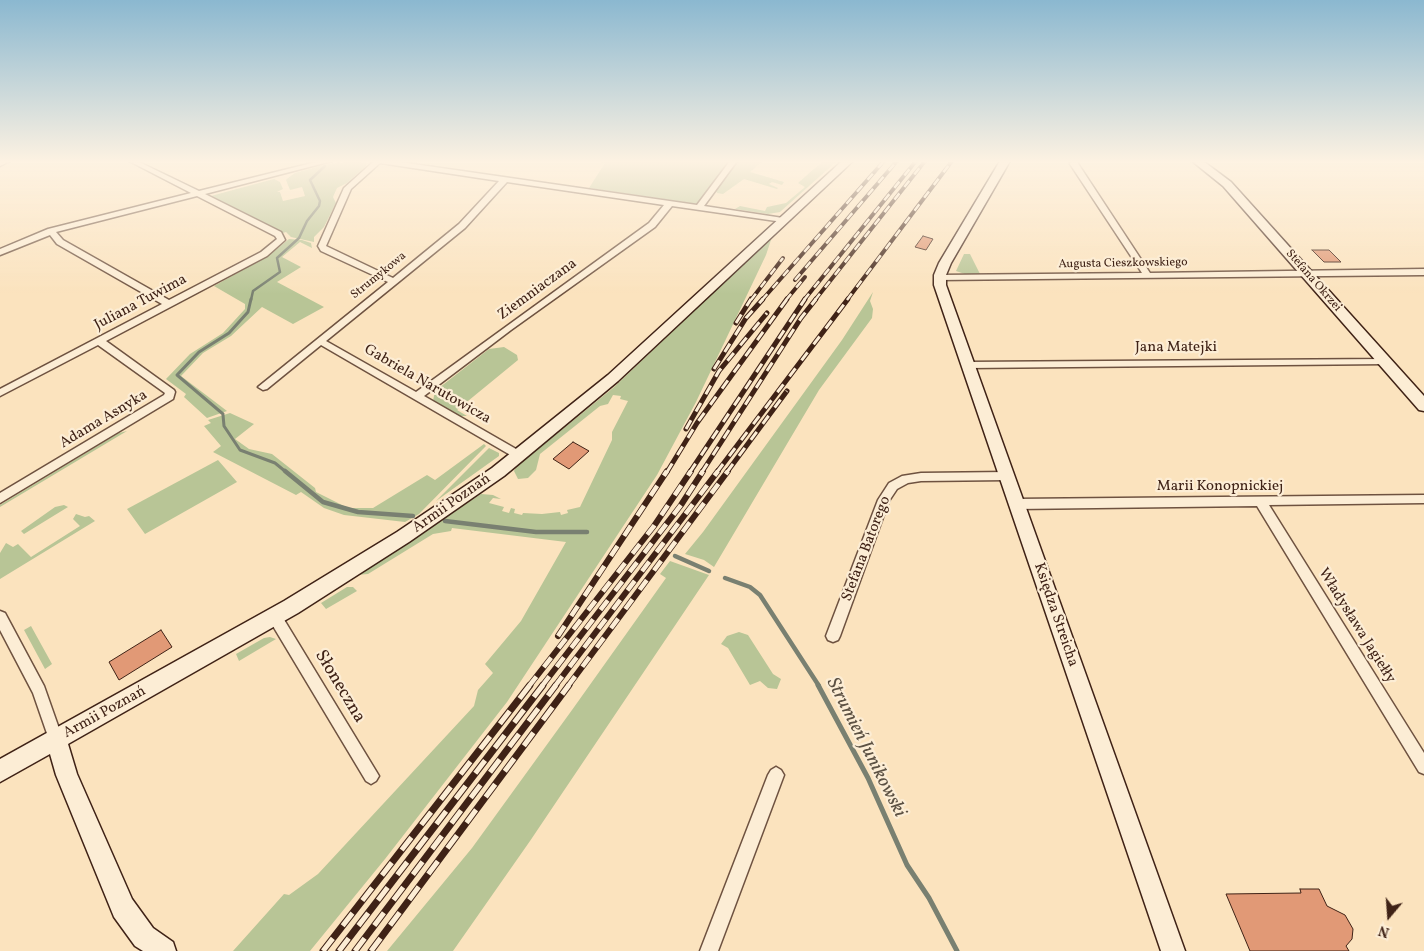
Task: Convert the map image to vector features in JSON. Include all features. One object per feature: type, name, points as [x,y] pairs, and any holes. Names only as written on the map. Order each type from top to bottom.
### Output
[{"type":"street","points":[[0,252],[51,231],[156,205]]},
{"type":"street","name":"Juliana Tuwima","points":[[0,393],[269,250],[281,240],[280,236],[273,232],[219,205]]},
{"type":"street","points":[[340,205],[322,246],[393,281]]},
{"type":"street","name":"Strumykowa","points":[[263,387],[462,226],[481,205]]},
{"type":"street","name":"Ziemniaczana","points":[[417,396],[652,225],[668,205]]},
{"type":"street","points":[[684,205],[784,220]]},
{"type":"street","name":"Armii Poznań","points":[[0,771],[274,617],[403,538],[519,456],[613,378],[800,205]]},
{"type":"street","points":[[940,278],[945,262],[979,205]]},
{"type":"street","points":[[1101,205],[1148,276]]},
{"type":"street","name":"Stefana Okrzei","points":[[1245,205],[1424,406]]},
{"type":"street","points":[[51,231],[60,242],[169,304]]},
{"type":"street","name":"Augusta Cieszkowskiego","points":[[940,278],[1424,272]]},
{"type":"street","name":"Księdza Streicha","points":[[940,278],[942,290],[1016,504],[1173,951]]},
{"type":"street","name":"Adama Asnyka","points":[[0,500],[169,397],[168,390],[100,341]]},
{"type":"street","name":"Gabriela Narutowicza","points":[[320,341],[519,456]]},
{"type":"street","name":"Jana Matejki","points":[[968,365],[1384,362]]},
{"type":"street","name":"Stefana Batorego","points":[[833,636],[884,500],[893,486],[906,479],[921,477],[1007,476]]},
{"type":"street","name":"Marii Konopnickiej","points":[[1016,504],[1424,500]]},
{"type":"street","name":"Władysława Jagiełły","points":[[1261,502],[1424,767]]},
{"type":"street","points":[[0,617],[39,691],[67,775],[123,908],[144,937],[164,951]]},
{"type":"street","name":"Słoneczna","points":[[274,617],[371,776]]},
{"type":"street","points":[[709,951],[776,775]]},
{"type":"green space","points":[[225,205],[335,205],[324,227],[314,237],[314,242],[291,237],[286,232],[283,233]]},
{"type":"green space","points":[[787,205],[780,212],[768,214],[735,209],[740,206],[765,211],[767,207]]},
{"type":"green space","points":[[772,237],[766,255],[696,402],[657,475],[507,702],[385,859],[310,951],[233,951],[284,894],[289,895],[318,874],[474,706],[478,690],[493,673],[485,664],[521,621],[566,542],[452,528],[451,531],[433,534],[368,574],[357,575],[481,494],[493,495],[501,499],[493,498],[489,503],[504,507],[502,511],[509,513],[511,508],[515,509],[514,513],[522,515],[523,513],[542,514],[560,512],[561,515],[568,513],[567,510],[580,507],[612,440],[612,432],[628,401],[620,399],[621,396],[613,395],[608,404],[600,406],[540,454],[536,470],[528,478],[518,479],[514,471],[516,467],[613,388]]},
{"type":"green space","points":[[289,239],[311,243],[312,248],[300,242],[282,257],[301,267],[277,282],[324,307],[293,324],[262,307],[231,336],[203,353],[181,376],[227,411],[207,418],[184,397],[186,394],[166,379],[190,354],[223,333],[245,309],[245,304],[214,286],[268,256]]},
{"type":"green space","points":[[964,254],[970,254],[980,274],[965,274],[956,271]]},
{"type":"green space","points":[[873,292],[870,301],[873,309],[872,318],[819,390],[714,567],[704,560],[685,554],[842,340]]},
{"type":"green space","points":[[504,347],[517,355],[518,360],[457,410],[467,416],[459,416],[433,401],[435,391],[489,349]]},
{"type":"green space","points":[[230,413],[254,424],[235,439],[249,449],[272,454],[315,488],[316,492],[348,508],[373,508],[427,475],[435,480],[484,444],[486,446],[419,514],[405,522],[344,515],[324,508],[301,492],[296,495],[213,452],[221,446],[204,426],[211,423],[208,420]]},
{"type":"green space","points":[[127,431],[0,507],[0,505],[119,433]]},
{"type":"green space","points":[[489,448],[499,453],[499,456],[436,501]]},
{"type":"green space","points":[[218,460],[237,482],[145,534],[127,509]]},
{"type":"green space","points":[[64,505],[68,507],[24,534],[21,531],[55,507]]},
{"type":"green space","points":[[76,514],[85,517],[89,516],[95,521],[0,579],[0,553],[6,543],[13,547],[18,544],[31,557],[80,526],[73,519]]},
{"type":"green space","points":[[670,561],[709,575],[530,841],[453,951],[387,951],[472,848],[666,578],[660,574]]},
{"type":"green space","points":[[347,587],[353,587],[357,591],[326,609],[321,603]]},
{"type":"green space","points":[[31,626],[52,664],[45,669],[24,630]]},
{"type":"green space","points":[[739,632],[748,635],[773,674],[781,679],[777,689],[768,688],[760,681],[750,685],[728,648],[721,644],[727,636]]},
{"type":"green space","points":[[264,638],[276,639],[239,661],[236,654]]},
{"type":"building","points":[[923,236],[933,239],[926,250],[915,247]]},
{"type":"building","points":[[1312,250],[1329,250],[1341,262],[1324,262]]},
{"type":"building","points":[[573,442],[589,451],[569,469],[553,459]]},
{"type":"building","points":[[161,630],[172,647],[119,680],[109,662]]},
{"type":"building","points":[[1300,889],[1319,889],[1327,906],[1345,915],[1353,929],[1352,939],[1346,946],[1349,951],[1250,951],[1226,894],[1301,893]]},
{"type":"waterway","name":"Strumień Junikowski","points":[[251,300],[253,291],[280,272],[277,258],[299,238],[307,221],[319,205]]},
{"type":"waterway","name":"Strumień Junikowski","points":[[223,414],[177,375],[199,352],[229,333],[248,312],[251,299]]},
{"type":"waterway","name":"Strumień Junikowski","points":[[223,415],[224,426],[240,450],[275,463],[286,472]]},
{"type":"waterway","name":"Strumień Junikowski","points":[[285,471],[323,502],[358,512],[413,516]]},
{"type":"waterway","name":"Strumień Junikowski","points":[[445,521],[536,532],[587,532]]},
{"type":"waterway","name":"Strumień Junikowski","points":[[675,556],[709,571]]},
{"type":"waterway","name":"Strumień Junikowski","points":[[725,578],[750,587],[760,595],[819,686]]},
{"type":"waterway","name":"Strumień Junikowski","points":[[818,685],[868,778],[907,865],[929,898],[957,951]]},
{"type":"railway","points":[[762,300],[845,205]]},
{"type":"railway","points":[[795,280],[859,205]]},
{"type":"railway","points":[[804,300],[880,205]]},
{"type":"railway","points":[[815,300],[890,205]]},
{"type":"railway","points":[[847,300],[918,205]]},
{"type":"railway","points":[[751,300],[783,258]]},
{"type":"railway","points":[[786,300],[805,277]]},
{"type":"railway","points":[[736,323],[751,299]]},
{"type":"railway","points":[[714,369],[746,318],[763,299]]},
{"type":"railway","points":[[667,472],[697,423],[787,299]]},
{"type":"railway","points":[[690,472],[805,299]]},
{"type":"railway","points":[[702,472],[801,318],[816,299]]},
{"type":"railway","points":[[717,472],[848,299]]},
{"type":"railway","points":[[686,429],[719,371],[767,313]]},
{"type":"railway","points":[[727,472],[787,391]]},
{"type":"railway","points":[[558,636],[667,471]]},
{"type":"railway","points":[[529,686],[654,526],[691,471]]},
{"type":"railway","points":[[542,686],[681,505],[703,471]]},
{"type":"railway","points":[[555,686],[718,471]]},
{"type":"railway","points":[[568,686],[728,471]]},
{"type":"railway","points":[[323,951],[530,685]]},
{"type":"railway","points":[[339,951],[543,685]]},
{"type":"railway","points":[[355,951],[556,685]]},
{"type":"railway","points":[[371,951],[569,685]]}]
